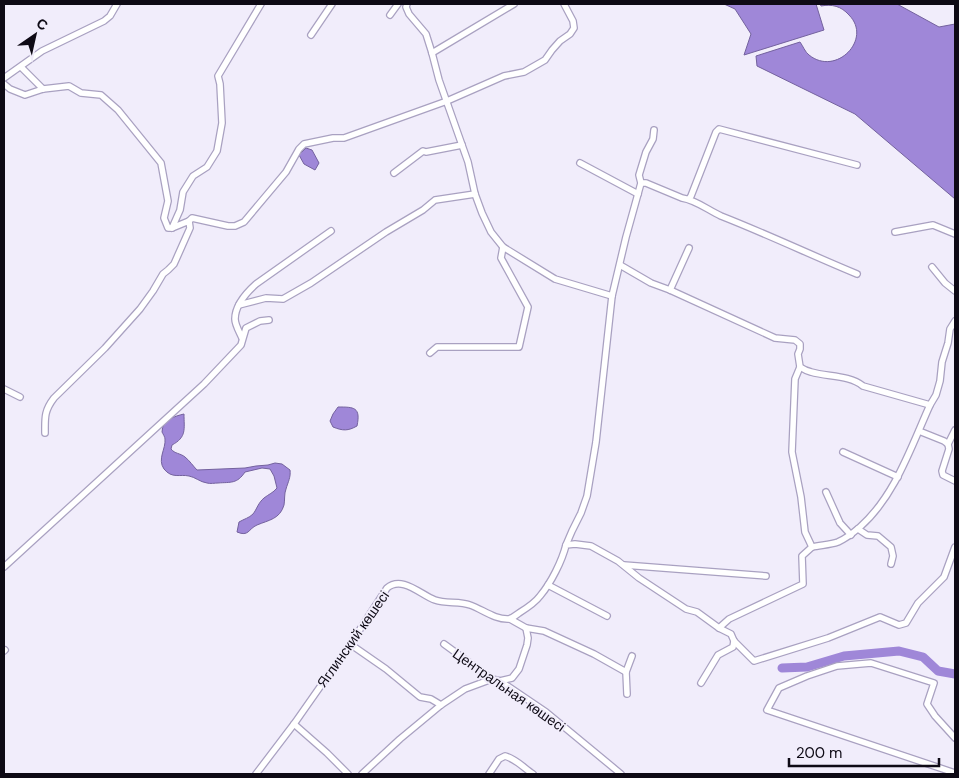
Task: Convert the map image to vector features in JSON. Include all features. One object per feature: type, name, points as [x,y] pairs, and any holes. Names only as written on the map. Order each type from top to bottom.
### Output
[{"type":"street","points":[[4,78],[42,51],[104,21],[110,16],[117,4]]},
{"type":"street","points":[[172,228],[180,210],[183,192],[193,176],[207,167],[217,151],[222,123],[218,76],[261,4]]},
{"type":"street","points":[[311,35],[332,4]]},
{"type":"street","points":[[390,15],[398,4]]},
{"type":"street","points":[[407,4],[406,7],[409,14],[426,34],[439,80],[468,162],[475,194],[491,232],[503,247],[555,279],[612,296]]},
{"type":"street","points":[[432,53],[514,4]]},
{"type":"street","points":[[4,84],[25,95],[43,89],[69,86],[81,93],[101,95],[118,110],[161,162],[168,202],[164,218],[168,228],[189,222],[192,218],[235,226],[244,222],[286,172],[304,144],[333,138],[344,138],[447,101],[504,76],[524,72],[545,60],[574,28],[574,21],[564,4]]},
{"type":"street","points":[[21,67],[43,89]]},
{"type":"street","points":[[689,199],[716,132],[720,129],[857,165]]},
{"type":"street","points":[[626,672],[594,654],[544,631],[526,628],[510,619],[540,597],[564,553],[587,496],[596,442],[612,296],[641,183],[639,175],[646,152],[653,139],[654,130]]},
{"type":"street","points":[[394,173],[423,151],[462,145]]},
{"type":"street","points":[[580,163],[638,194]]},
{"type":"street","points":[[641,183],[646,183],[682,198],[689,199],[719,215],[857,274]]},
{"type":"street","points":[[239,305],[266,298],[283,299],[311,283],[386,232],[423,210],[435,200],[475,194]]},
{"type":"street","points":[[45,433],[47,408],[54,398],[105,348],[140,309],[163,274],[174,264],[190,228],[189,222]]},
{"type":"street","points":[[895,232],[932,225],[955,234]]},
{"type":"street","points":[[242,339],[235,320],[239,305],[245,294],[256,284],[332,231]]},
{"type":"street","points":[[430,352],[437,346],[520,347],[528,307],[501,258],[503,247]]},
{"type":"street","points":[[670,290],[689,248]]},
{"type":"street","points":[[620,265],[651,283],[775,338],[795,340],[800,344],[798,354],[800,367],[795,379],[792,452],[801,497],[804,532],[812,547]]},
{"type":"street","points":[[932,267],[945,283],[955,291]]},
{"type":"street","points":[[4,567],[204,384],[241,345],[246,328],[260,321],[268,320]]},
{"type":"street","points":[[719,628],[729,619],[803,584],[802,556],[812,547],[837,542],[851,534],[870,518],[887,496],[936,395],[950,329],[955,321]]},
{"type":"street","points":[[800,367],[811,372],[858,382],[863,386],[930,405]]},
{"type":"street","points":[[4,389],[20,397]]},
{"type":"street","points":[[955,430],[948,444],[949,450],[942,471],[943,475],[955,481]]},
{"type":"street","points":[[919,431],[948,444]]},
{"type":"street","points":[[843,452],[898,476]]},
{"type":"street","points":[[826,492],[840,522],[851,534]]},
{"type":"street","points":[[858,529],[867,535],[878,536],[891,547],[893,556],[891,564]]},
{"type":"street","points":[[566,545],[591,546],[624,565],[639,578],[686,609],[697,612],[730,634],[734,641],[754,661],[828,638],[880,617],[899,625],[906,623],[918,603],[944,577],[955,547]]},
{"type":"street","points":[[624,565],[766,576]]},
{"type":"street","name":"Яглинский көшесі","points":[[256,774],[294,724],[391,584],[411,587],[436,600],[468,604],[497,617],[510,619]]},
{"type":"street","points":[[548,584],[607,616]]},
{"type":"street","points":[[500,681],[512,678],[519,669],[527,645],[526,628]]},
{"type":"street","points":[[701,683],[718,655],[733,647],[734,641]]},
{"type":"street","points":[[350,644],[420,696],[431,699],[441,705]]},
{"type":"street","name":"Центральная көшесі","points":[[444,644],[492,679],[500,681],[546,712],[620,774]]},
{"type":"street","points":[[627,694],[626,672],[632,656]]},
{"type":"street","points":[[955,738],[927,704],[934,683],[871,663],[837,666],[779,688],[767,710],[955,773]]},
{"type":"street","points":[[362,774],[441,705],[465,688],[492,679]]},
{"type":"street","points":[[294,724],[348,774]]},
{"type":"street","points":[[489,774],[500,759],[505,756],[512,758],[533,774]]},
{"type":"shaded area","points":[[724,4],[816,4],[824,30],[744,55],[751,34],[735,9]]},
{"type":"shaded area","points":[[820,4],[897,4],[939,27],[955,24],[955,199],[855,114],[757,66],[756,56],[800,42],[809,55],[819,61],[830,61],[840,58],[848,52],[854,44],[857,34],[855,25],[849,15],[840,8],[829,5],[821,6]]},
{"type":"shaded area","points":[[306,148],[312,150],[319,163],[315,170],[304,164],[299,155]]},
{"type":"shaded area","points":[[338,407],[355,409],[358,415],[357,426],[345,430],[333,427],[330,421]]},
{"type":"shaded area","points":[[184,414],[184,432],[180,439],[172,445],[171,449],[185,457],[197,470],[245,468],[275,463],[282,464],[290,470],[284,505],[277,516],[257,525],[244,534],[237,532],[239,522],[253,514],[262,500],[277,488],[270,469],[262,468],[245,472],[239,479],[233,482],[211,483],[189,476],[173,475],[164,469],[161,462],[165,443],[162,432],[164,424],[170,419]]},
{"type":"waterway","points":[[782,668],[807,667],[844,656],[899,651],[923,657],[938,671],[955,674]]}]
